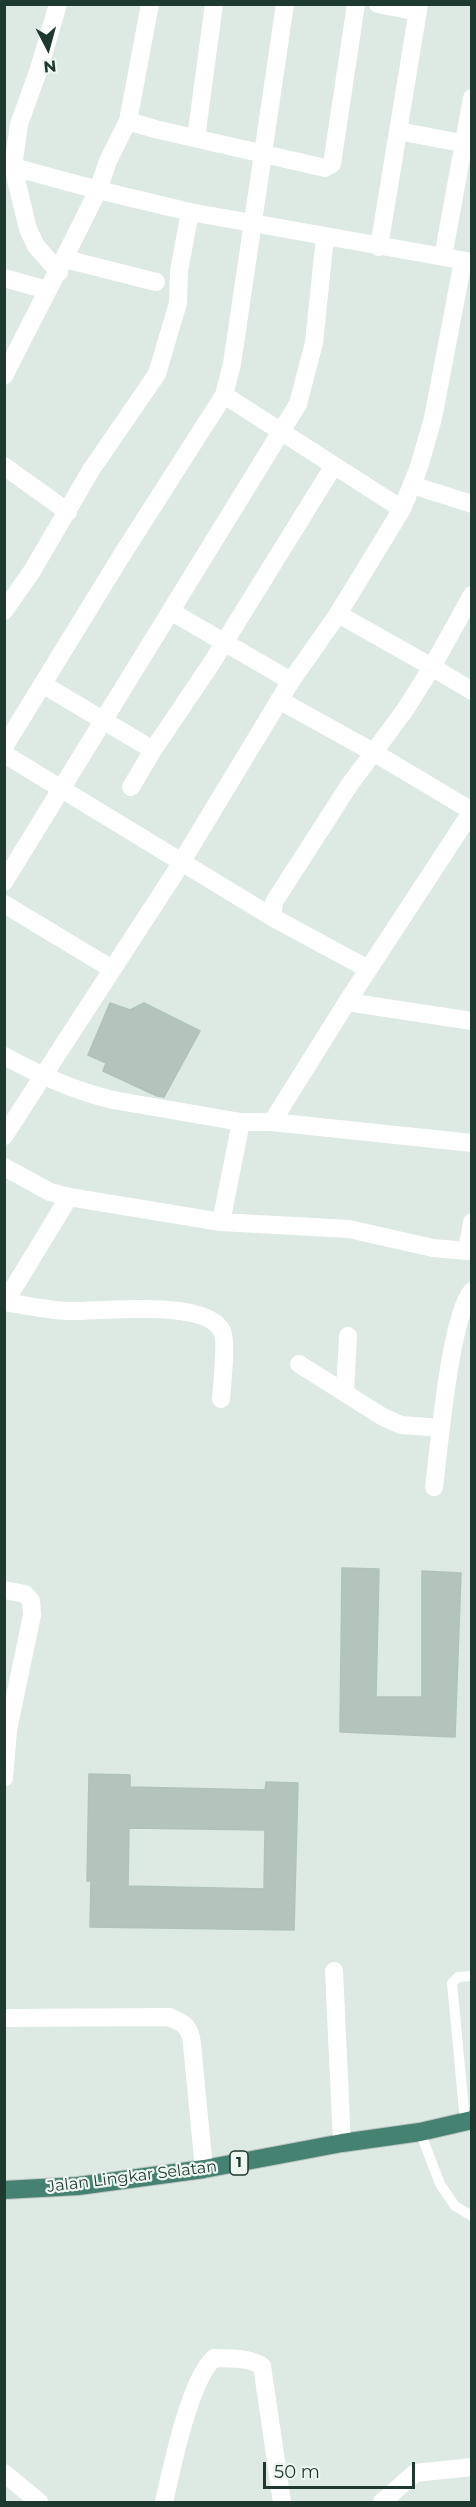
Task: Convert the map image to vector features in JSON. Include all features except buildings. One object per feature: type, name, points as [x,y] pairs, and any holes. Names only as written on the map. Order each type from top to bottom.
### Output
[{"type":"highway","name":"Jalan Lingkar Selatan","points":[[4,2190],[78,2186],[204,2169],[420,2132],[468,2121]]},
{"type":"street","points":[[58,4],[39,69],[19,124],[13,167],[32,238],[36,246],[62,265],[156,282]]},
{"type":"street","points":[[4,376],[62,265],[128,121],[150,4]]},
{"type":"street","points":[[196,138],[214,4]]},
{"type":"street","points":[[4,747],[120,558],[224,395],[232,364],[285,4]]},
{"type":"street","points":[[128,121],[326,168],[332,164],[356,4]]},
{"type":"street","points":[[378,4],[418,8],[379,247]]},
{"type":"street","points":[[443,257],[467,144],[471,98]]},
{"type":"street","points":[[398,132],[467,144]]},
{"type":"street","points":[[4,1136],[182,863],[279,700],[338,614],[402,509],[433,418],[467,261],[325,237],[252,221],[190,212],[13,167]]},
{"type":"street","points":[[4,611],[32,571],[91,470],[160,367],[178,303],[180,263],[190,212]]},
{"type":"street","points":[[4,882],[283,433],[298,404],[314,344],[325,237]]},
{"type":"street","points":[[4,278],[47,290]]},
{"type":"street","points":[[224,395],[333,467],[402,509]]},
{"type":"street","points":[[4,466],[68,512]]},
{"type":"street","points":[[131,787],[225,642],[333,467]]},
{"type":"street","points":[[412,485],[471,504]]},
{"type":"street","points":[[272,917],[274,902],[350,784],[405,710],[432,667],[471,595]]},
{"type":"street","points":[[172,612],[291,681]]},
{"type":"street","points":[[338,614],[471,691]]},
{"type":"street","points":[[44,685],[153,750]]},
{"type":"street","points":[[272,1122],[471,811],[373,752],[279,700]]},
{"type":"street","points":[[4,754],[272,917],[368,969]]},
{"type":"street","points":[[4,904],[111,969]]},
{"type":"street","points":[[347,1002],[471,1021]]},
{"type":"street","points":[[4,1056],[44,1077],[94,1096],[112,1100],[241,1122],[272,1122],[471,1143]]},
{"type":"street","points":[[221,1222],[241,1122]]},
{"type":"street","points":[[4,1167],[50,1192],[69,1197],[221,1222],[349,1229],[433,1248],[466,1251],[471,1222]]},
{"type":"street","points":[[69,1197],[5,1302],[68,1311],[113,1308],[161,1310],[208,1318],[218,1323],[224,1333],[221,1399]]},
{"type":"street","points":[[434,1487],[455,1336],[471,1291]]},
{"type":"street","points":[[345,1392],[348,1336]]},
{"type":"street","points":[[299,1364],[383,1417],[401,1425],[441,1428]]},
{"type":"street","points":[[4,1590],[26,1594],[31,1601],[32,1615],[6,1730],[4,1778]]},
{"type":"street","points":[[334,1971],[342,2144]]},
{"type":"street","points":[[4,2018],[169,2017],[184,2022],[190,2030],[192,2044],[204,2169]]},
{"type":"street","points":[[164,2502],[195,2393],[206,2366],[214,2358],[244,2360],[262,2366],[282,2502]]},
{"type":"street","points":[[386,2501],[415,2473],[471,2467]]},
{"type":"street","points":[[4,2473],[39,2502]]},
{"type":"lane","points":[[468,2121],[452,1983],[458,1977],[471,1976]]},
{"type":"lane","points":[[420,2132],[440,2184],[455,2206],[471,2216]]}]
